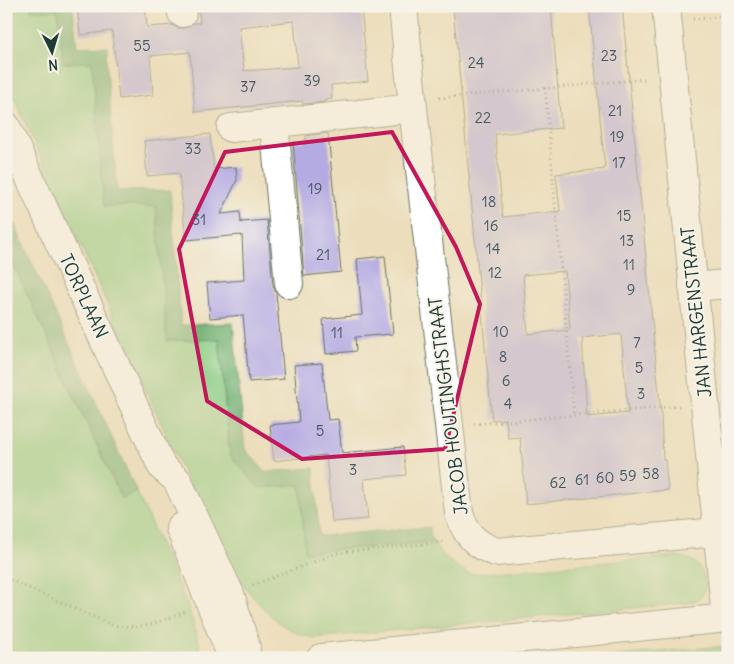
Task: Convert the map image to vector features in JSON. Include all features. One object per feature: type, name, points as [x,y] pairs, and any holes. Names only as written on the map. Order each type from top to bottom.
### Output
[{"type":"street","name":"JACOB HOUTINGHSTRAAT","points":[[403,6],[449,426],[462,526],[483,548],[496,552],[723,532]]},
{"type":"street","name":"JAN HARGENSTRAAT","points":[[666,14],[693,287],[723,532],[727,618]]},
{"type":"street","points":[[231,128],[413,108]]},
{"type":"street","points":[[274,123],[289,284]]},
{"type":"street","name":"TORPLAAN","points":[[6,126],[162,467],[177,480],[230,594],[246,648],[243,658]]},
{"type":"street","points":[[693,287],[728,284]]},
{"type":"street","name":"TORPLAAN","points":[[162,467],[162,483],[230,652],[235,658]]},
{"type":"street","points":[[321,658],[727,618]]},
{"type":"path","points":[[666,14],[728,16]]},
{"type":"path","points":[[413,108],[439,98],[673,77]]},
{"type":"path","points":[[545,88],[574,416]]},
{"type":"path","points":[[449,426],[706,404]]},
{"type":"highlighted area","points":[[392,132],[456,247],[480,304],[445,449],[302,459],[207,401],[179,249],[225,152]]},
{"type":"green space","points":[[6,6],[31,6],[31,10],[58,9],[63,63],[92,62],[104,206],[156,206],[167,341],[219,338],[230,455],[259,488],[300,485],[306,552],[434,542],[450,561],[471,574],[678,556],[694,562],[702,571],[706,583],[703,594],[699,599],[687,603],[314,638],[299,634],[275,619],[253,596],[217,547],[6,80]]},
{"type":"green space","points":[[31,6],[73,6],[77,47],[108,46],[106,57],[117,191],[170,190],[181,325],[233,323],[245,449],[265,472],[314,468],[319,536],[430,527],[434,542],[305,552],[300,485],[259,488],[230,455],[219,339],[167,341],[156,206],[104,206],[92,62],[63,63],[58,10],[31,10]]},
{"type":"green space","points":[[6,206],[137,492],[122,499],[6,248]]},
{"type":"green space","points":[[6,248],[121,498],[137,492],[189,609],[203,658],[138,658],[137,655],[109,658],[6,658]]},
{"type":"green space","points":[[728,646],[728,658],[597,658]]},
{"type":"building","points":[[77,6],[145,6],[147,27],[173,25],[177,28],[184,28],[193,23],[200,23],[198,6],[361,6],[368,81],[331,85],[332,99],[325,100],[325,102],[303,104],[302,101],[195,112],[190,52],[150,56],[153,95],[119,99],[112,31],[80,35]],"holes":[[[294,21],[298,67],[244,71],[239,27]]]},
{"type":"building","points":[[453,6],[551,6],[561,128],[495,134],[503,217],[560,211],[556,174],[605,169],[589,6],[622,6],[661,415],[663,460],[665,460],[668,490],[526,504],[520,437],[508,438],[506,419],[492,420]],"holes":[[[565,271],[570,330],[528,334],[523,275]],[[621,334],[628,413],[587,417],[582,338]]]},
{"type":"building","points":[[328,133],[341,272],[304,276],[293,142],[306,141],[306,136]]},
{"type":"building","points":[[210,134],[214,169],[236,167],[237,180],[221,214],[240,212],[241,223],[267,220],[284,379],[249,382],[243,315],[210,318],[207,283],[244,280],[242,235],[186,240],[179,173],[147,176],[144,141]]},
{"type":"building","points":[[385,256],[393,334],[355,337],[356,351],[326,354],[323,319],[362,315],[357,259]]},
{"type":"building","points":[[322,363],[328,420],[338,419],[342,453],[403,447],[406,475],[364,479],[368,519],[332,522],[326,455],[274,461],[270,425],[299,422],[294,365]]}]
